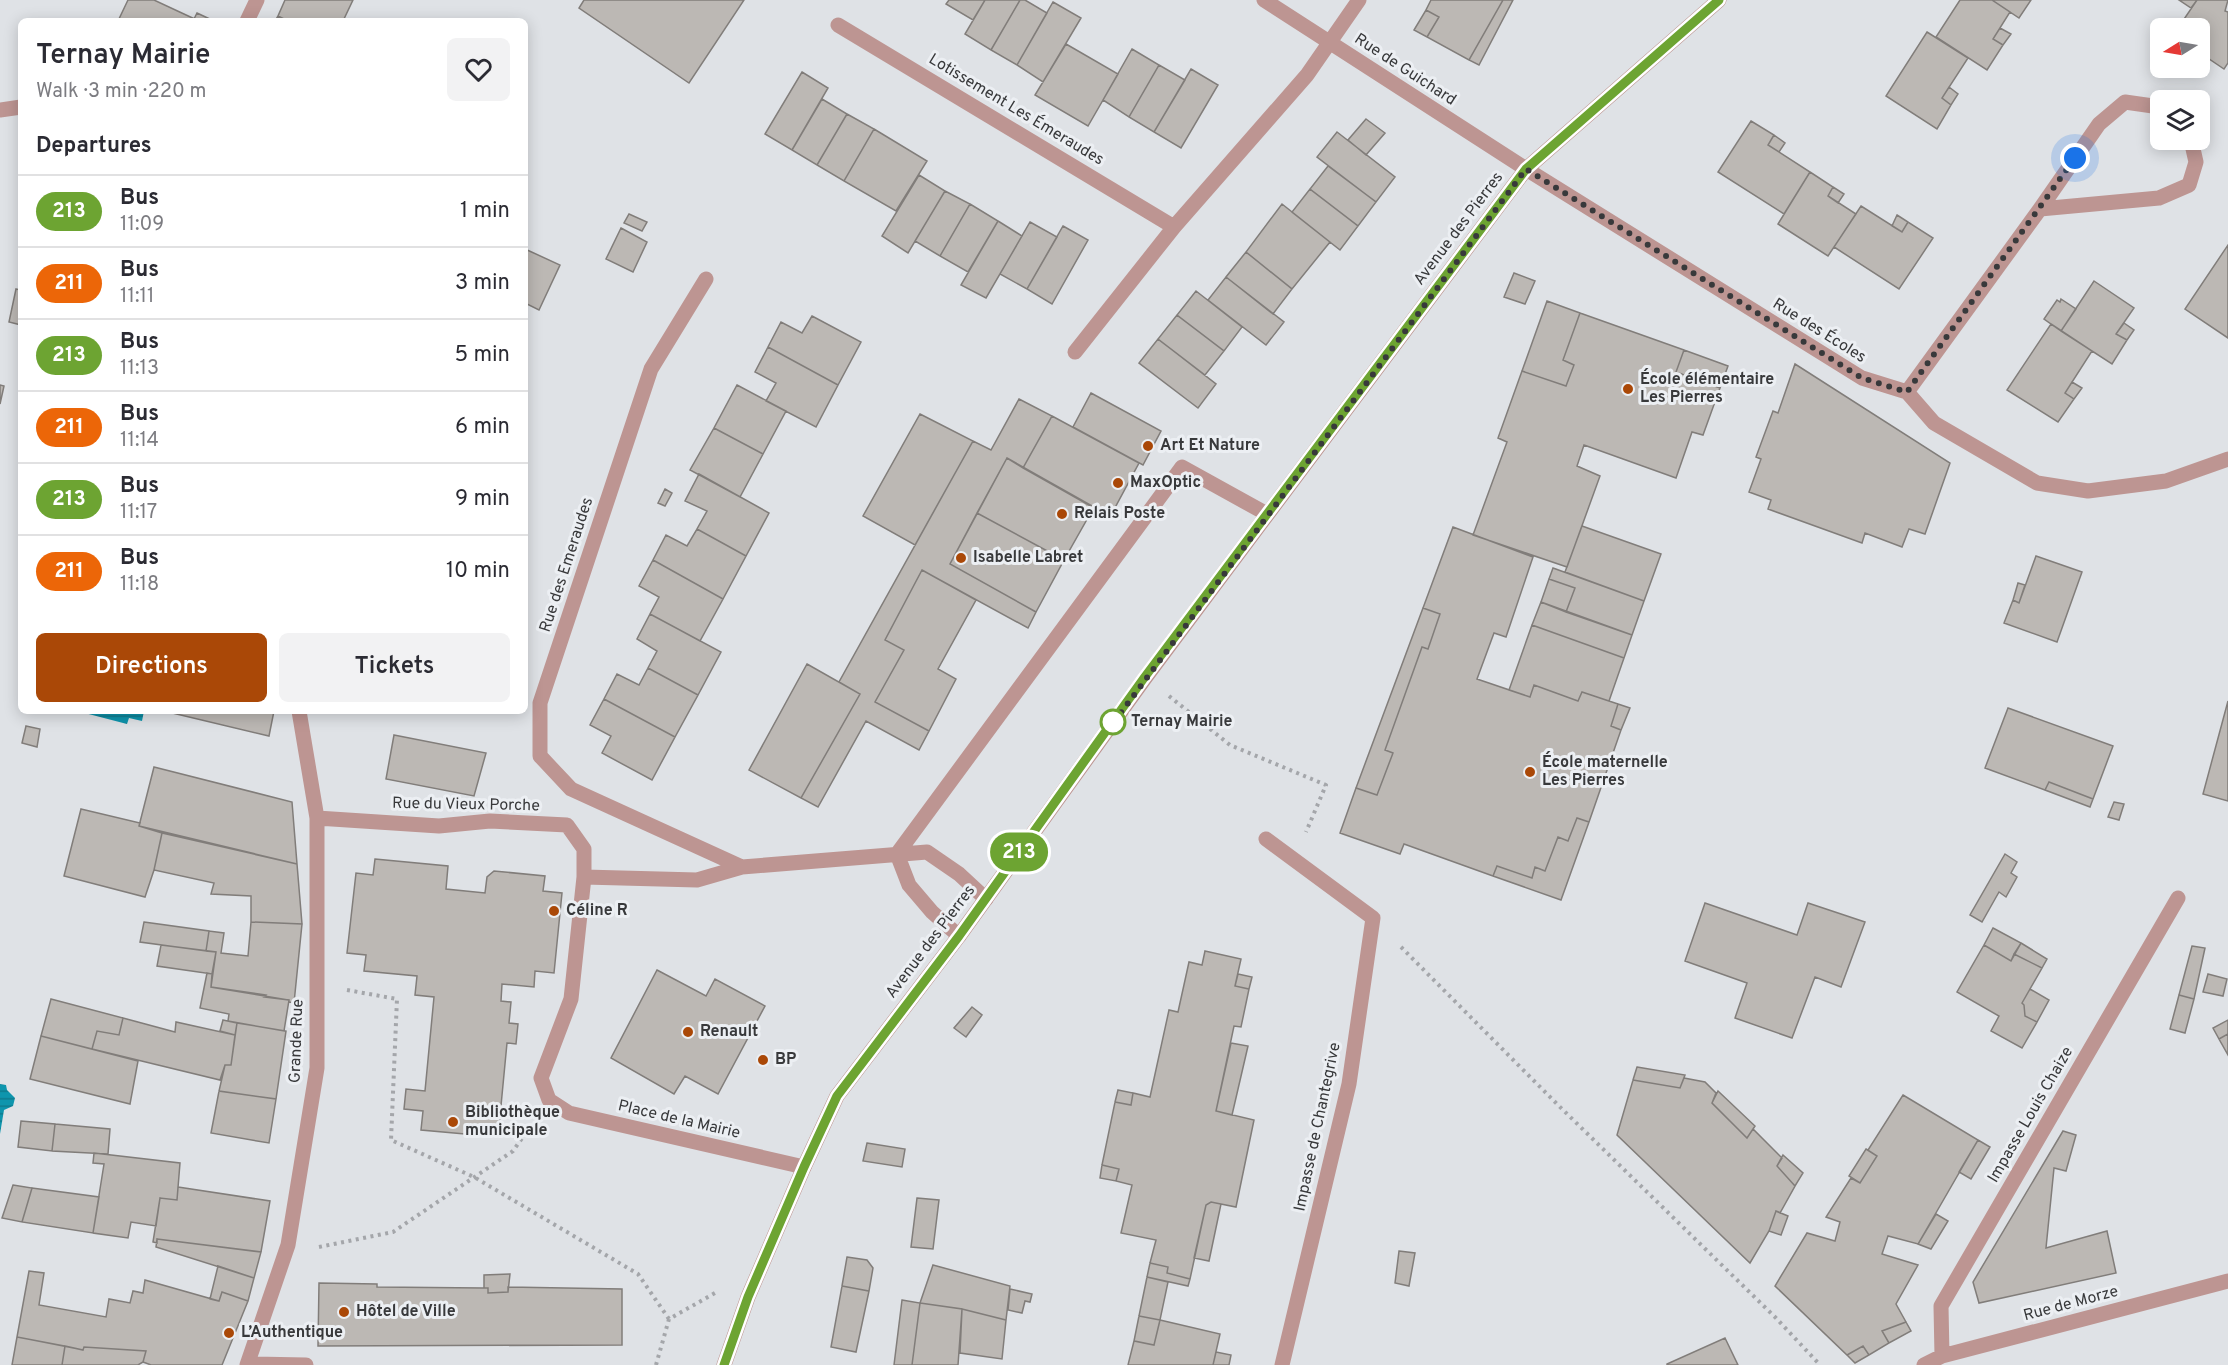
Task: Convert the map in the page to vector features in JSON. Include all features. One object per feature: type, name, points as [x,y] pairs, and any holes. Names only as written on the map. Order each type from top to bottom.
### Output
[{"type":"street","points":[[248,18],[257,0]]},
{"type":"street","name":"Rue de Guichard","points":[[1264,0],[1526,169]]},
{"type":"street","points":[[1075,352],[1174,227],[1307,75],[1359,0]]},
{"type":"street","name":"Avenue des Pierres","points":[[724,1365],[748,1297],[837,1096],[959,936],[1144,678],[1526,169],[1719,0]]},
{"type":"street","name":"Lotissement Les Émeraudes","points":[[838,25],[1174,227]]},
{"type":"street","points":[[2150,106],[2125,102],[2099,124],[1907,392],[1934,423],[2037,483],[2088,491],[2166,481],[2228,459]]},
{"type":"street","points":[[0,111],[18,108]]},
{"type":"street","points":[[2040,209],[2159,198],[2189,185],[2196,162],[2193,150]]},
{"type":"street","name":"Rue des Écoles","points":[[1526,169],[1862,378],[1907,392]]},
{"type":"street","name":"Rue des Emeraudes","points":[[706,279],[651,369],[540,703],[540,756],[572,789],[742,867]]},
{"type":"street","points":[[897,854],[1182,467],[1268,514]]},
{"type":"street","name":"Grande Rue","points":[[248,1364],[288,1245],[317,1068],[317,818],[300,714]]},
{"type":"street","name":"Rue du Vieux Porche","points":[[317,818],[439,826],[490,820],[567,825],[584,849],[584,877]]},
{"type":"street","points":[[1266,839],[1373,918]]},
{"type":"street","points":[[549,1100],[541,1078],[572,999],[584,877],[697,880],[742,867],[927,852],[958,874],[986,899]]},
{"type":"street","points":[[897,854],[909,885],[932,912],[959,936]]},
{"type":"street","name":"Impasse Louis Chaize","points":[[1941,1356],[1941,1306],[2178,898]]},
{"type":"street","name":"Impasse de Chantegrive","points":[[1282,1365],[1349,1084],[1373,918]]},
{"type":"street","name":"Place de la Mairie","points":[[549,1100],[569,1113],[804,1167]]},
{"type":"street","name":"Rue de Morze","points":[[1924,1365],[1941,1356],[2228,1281]]},
{"type":"street","points":[[248,1364],[306,1365]]},
{"type":"path","points":[[1144,678],[1190,711],[1230,745],[1326,785],[1294,860]]},
{"type":"path","points":[[1373,918],[1559,1106],[1776,1318],[1820,1365]]},
{"type":"path","points":[[316,985],[397,999],[391,1140],[474,1177],[638,1274],[669,1319]]},
{"type":"path","points":[[288,1245],[318,1247],[393,1232],[513,1152],[549,1100]]},
{"type":"path","points":[[656,1365],[669,1319],[722,1289],[748,1297]]},
{"type":"water","points":[[89,714],[143,714],[142,721],[129,718],[127,724]]},
{"type":"water","points":[[0,1084],[6,1085],[7,1090],[15,1098],[13,1106],[4,1110],[0,1134]]},
{"type":"building","points":[[128,0],[154,0],[193,18],[119,18]]},
{"type":"building","points":[[285,0],[353,0],[344,18],[282,18],[278,16]]},
{"type":"building","points":[[584,0],[744,0],[689,83],[579,8]]},
{"type":"building","points":[[949,0],[985,0],[973,20],[946,4]]},
{"type":"building","points":[[985,0],[1020,0],[991,50],[965,34]]},
{"type":"building","points":[[1020,0],[1025,0],[1047,13],[1017,65],[991,50]]},
{"type":"building","points":[[1431,0],[1503,0],[1469,60],[1427,37],[1439,17],[1426,10]]},
{"type":"building","points":[[1503,0],[1513,0],[1479,65],[1469,60]]},
{"type":"building","points":[[1960,0],[1992,0],[2010,12],[1993,39],[2003,45],[1987,70],[1936,37]]},
{"type":"building","points":[[1992,0],[2031,0],[2019,18]]},
{"type":"building","points":[[2179,0],[2197,0],[2191,8]]},
{"type":"building","points":[[2197,0],[2228,0],[2225,11],[2228,12],[2228,63],[2224,69],[2210,59],[2210,18],[2185,18]]},
{"type":"building","points":[[1053,2],[1081,18],[1043,82],[1017,65]]},
{"type":"building","points":[[1426,10],[1439,17],[1427,37],[1414,30]]},
{"type":"building","points":[[197,13],[208,18],[194,18]]},
{"type":"building","points":[[2000,28],[2011,34],[2003,45],[1993,39]]},
{"type":"building","points":[[1927,32],[1968,58],[1942,98],[1951,105],[1937,129],[1886,96]]},
{"type":"building","points":[[1066,44],[1118,74],[1088,126],[1035,95]]},
{"type":"building","points":[[1132,49],[1159,65],[1129,117],[1103,100]]},
{"type":"building","points":[[1159,65],[1185,80],[1154,132],[1129,117]]},
{"type":"building","points":[[1191,69],[1218,85],[1181,148],[1154,132]]},
{"type":"building","points":[[802,72],[828,88],[792,150],[765,134]]},
{"type":"building","points":[[1949,87],[1958,94],[1951,105],[1942,98]]},
{"type":"building","points":[[822,99],[847,114],[817,165],[792,150]]},
{"type":"building","points":[[847,114],[874,129],[844,181],[817,165]]},
{"type":"building","points":[[1366,119],[1385,133],[1366,155],[1348,140]]},
{"type":"building","points":[[1751,121],[1774,135],[1768,145],[1810,172],[1784,214],[1718,172]]},
{"type":"building","points":[[874,129],[927,161],[896,211],[844,181]]},
{"type":"building","points":[[1337,132],[1395,177],[1376,202],[1317,157]]},
{"type":"building","points":[[1774,135],[1785,143],[1779,152],[1768,145]]},
{"type":"building","points":[[1328,166],[1376,202],[1358,226],[1310,189]]},
{"type":"building","points":[[1810,172],[1833,187],[1828,196],[1856,214],[1828,256],[1778,224]]},
{"type":"building","points":[[919,175],[945,191],[908,253],[882,236]]},
{"type":"building","points":[[1833,187],[1844,194],[1838,203],[1828,196]]},
{"type":"building","points":[[1310,189],[1358,226],[1340,250],[1292,212]]},
{"type":"building","points":[[945,191],[970,204],[940,256],[915,241]]},
{"type":"building","points":[[970,204],[998,221],[968,272],[940,256]]},
{"type":"building","points":[[1282,204],[1330,242],[1292,289],[1246,252]]},
{"type":"building","points":[[1861,206],[1902,232],[1908,222],[1933,238],[1899,289],[1834,247]]},
{"type":"building","points":[[629,214],[647,222],[642,231],[624,223]]},
{"type":"building","points":[[1897,215],[1908,222],[1902,232],[1892,226]]},
{"type":"building","points":[[998,221],[1022,236],[986,298],[961,285]]},
{"type":"building","points":[[1030,222],[1057,237],[1027,289],[1000,274]]},
{"type":"building","points":[[1063,226],[1088,240],[1052,304],[1027,289]]},
{"type":"building","points":[[621,228],[647,242],[633,272],[606,259]]},
{"type":"building","points":[[2228,245],[2228,338],[2185,309]]},
{"type":"building","points":[[528,250],[560,265],[539,310],[528,304]]},
{"type":"building","points":[[1246,252],[1292,289],[1273,314],[1226,277]]},
{"type":"building","points":[[1514,273],[1535,281],[1525,304],[1504,297]]},
{"type":"building","points":[[1226,277],[1284,322],[1266,345],[1208,300]]},
{"type":"building","points":[[2094,281],[2134,308],[2116,334],[2127,340],[2112,364],[2061,331]]},
{"type":"building","points":[[16,289],[18,289],[18,324],[9,322]]},
{"type":"building","points":[[1196,291],[1242,327],[1224,351],[1177,315]]},
{"type":"building","points":[[2061,299],[2076,309],[2061,331],[2044,319],[2057,300],[2060,302]]},
{"type":"building","points":[[1547,301],[1580,313],[1563,360],[1574,365],[1566,386],[1522,371]]},
{"type":"building","points":[[1580,313],[1684,350],[1676,372],[1720,388],[1703,435],[1692,432],[1676,478],[1584,445],[1577,466],[1600,476],[1567,567],[1473,535],[1507,442],[1498,438],[1522,371],[1566,386],[1574,365],[1563,360]]},
{"type":"building","points":[[1177,315],[1224,351],[1205,375],[1158,339]]},
{"type":"building","points":[[812,316],[861,342],[838,385],[768,347],[781,322],[802,333]]},
{"type":"building","points":[[2124,323],[2134,330],[2127,340],[2116,334]]},
{"type":"building","points":[[2051,324],[2092,351],[2065,393],[2074,399],[2058,422],[2007,390]]},
{"type":"building","points":[[1158,339],[1216,384],[1198,408],[1139,363]]},
{"type":"building","points":[[768,347],[838,385],[816,427],[766,401],[776,383],[755,372]]},
{"type":"building","points":[[1684,350],[1728,366],[1720,388],[1676,372]]},
{"type":"building","points":[[1795,364],[1950,463],[1925,534],[1909,529],[1902,547],[1865,533],[1862,543],[1768,509],[1771,500],[1749,492],[1761,459],[1756,457],[1773,411],[1778,413]]},
{"type":"building","points":[[2072,382],[2082,388],[2074,399],[2065,393]]},
{"type":"building","points":[[0,385],[4,386],[0,404]]},
{"type":"building","points":[[737,385],[786,411],[763,454],[714,428]]},
{"type":"building","points":[[1091,393],[1161,431],[1143,465],[1073,427]]},
{"type":"building","points":[[1019,399],[1052,416],[1023,468],[1007,458],[950,564],[1036,612],[1028,628],[922,570],[885,640],[904,650],[875,702],[929,731],[919,750],[866,721],[818,807],[801,798],[860,694],[839,682],[973,441],[991,450]]},
{"type":"building","points":[[920,414],[973,441],[915,545],[863,516]]},
{"type":"building","points":[[1052,416],[1139,463],[1110,517],[1023,468]]},
{"type":"building","points":[[714,428],[763,454],[740,497],[690,470]]},
{"type":"building","points":[[1007,458],[1094,507],[1064,560],[977,513]]},
{"type":"building","points":[[699,474],[769,513],[746,556],[697,529],[707,511],[685,501]]},
{"type":"building","points":[[665,489],[672,493],[665,506],[658,503]]},
{"type":"building","points":[[977,513],[1064,560],[1036,612],[950,564]]},
{"type":"building","points":[[1582,526],[1661,554],[1644,601],[1565,572]]},
{"type":"building","points":[[1453,527],[1533,557],[1506,637],[1494,633],[1477,679],[1530,697],[1534,685],[1578,701],[1582,692],[1618,704],[1611,726],[1621,730],[1589,822],[1577,818],[1568,841],[1558,837],[1545,871],[1535,867],[1532,878],[1497,866],[1493,876],[1404,844],[1400,854],[1340,833],[1356,788],[1377,795],[1393,753],[1385,750],[1422,647],[1428,649],[1440,614],[1423,608]]},
{"type":"building","points":[[697,529],[746,556],[723,599],[653,560],[666,535],[687,546]]},
{"type":"building","points":[[2036,556],[2082,572],[2057,642],[2004,623],[2013,600],[2019,603]]},
{"type":"building","points":[[653,560],[723,599],[700,641],[650,614],[659,597],[639,586]]},
{"type":"building","points":[[1553,568],[1644,601],[1632,635],[1566,612],[1575,588],[1549,579]]},
{"type":"building","points":[[922,570],[976,600],[938,669],[956,679],[929,731],[875,702],[904,650],[885,640]]},
{"type":"building","points":[[1549,579],[1575,588],[1566,612],[1541,602]]},
{"type":"building","points":[[2018,583],[2025,585],[2019,603],[2013,600]]},
{"type":"building","points":[[1541,602],[1632,635],[1624,658],[1532,625]]},
{"type":"building","points":[[1423,608],[1440,614],[1428,649],[1422,647],[1385,750],[1393,753],[1377,795],[1356,788]]},
{"type":"building","points":[[650,614],[721,652],[698,695],[648,668],[657,651],[637,639]]},
{"type":"building","points":[[1532,625],[1624,658],[1609,701],[1582,692],[1578,701],[1534,685],[1530,697],[1509,690]]},
{"type":"building","points":[[807,664],[860,694],[801,798],[749,770]]},
{"type":"building","points":[[648,668],[698,695],[675,737],[604,699],[617,674],[639,685]]},
{"type":"building","points":[[604,699],[675,737],[652,780],[602,753],[611,736],[590,725]]},
{"type":"building","points":[[2228,701],[2228,801],[2203,794]]},
{"type":"building","points":[[1618,704],[1630,708],[1621,730],[1611,726]]},
{"type":"building","points":[[2008,708],[2113,746],[2093,799],[2049,782],[2045,790],[1985,768]]},
{"type":"building","points":[[177,714],[273,714],[269,736]]},
{"type":"building","points":[[26,726],[40,729],[37,747],[22,743]]},
{"type":"building","points":[[394,735],[486,753],[474,796],[386,779]]},
{"type":"building","points":[[154,767],[292,802],[297,864],[139,826]]},
{"type":"building","points":[[2049,782],[2093,799],[2090,807],[2045,790]]},
{"type":"building","points":[[2114,802],[2124,804],[2119,820],[2108,817]]},
{"type":"building","points":[[81,809],[140,823],[139,826],[162,833],[145,897],[64,876]]},
{"type":"building","points":[[1577,818],[1589,822],[1561,900],[1493,876],[1497,866],[1532,878],[1535,867],[1545,871],[1558,837],[1568,841]]},
{"type":"building","points":[[162,833],[297,864],[302,924],[251,922],[251,896],[211,894],[214,883],[154,870]]},
{"type":"building","points":[[2005,854],[2017,862],[2011,873],[2017,877],[2006,897],[1999,892],[1982,922],[1970,915]]},
{"type":"building","points":[[375,859],[448,866],[446,889],[485,893],[487,877],[494,871],[545,876],[543,891],[562,893],[554,973],[535,971],[534,987],[502,984],[501,1001],[511,1002],[509,1023],[518,1024],[516,1044],[507,1043],[498,1137],[421,1130],[423,1111],[404,1109],[406,1089],[425,1091],[434,997],[415,995],[417,976],[364,971],[366,955],[347,953],[356,873],[373,875]]},
{"type":"building","points":[[1705,903],[1797,935],[1808,903],[1865,922],[1841,987],[1815,977],[1792,1038],[1735,1018],[1747,983],[1685,961]]},
{"type":"building","points":[[144,922],[209,931],[206,951],[140,942]]},
{"type":"building","points":[[251,922],[302,924],[294,1003],[289,1000],[264,997],[266,995],[211,987],[216,952],[206,951],[209,931],[224,933],[221,953],[248,956]]},
{"type":"building","points":[[1993,928],[2021,943],[2011,961],[1984,945]]},
{"type":"building","points":[[2021,943],[2047,959],[2042,968],[2014,954]]},
{"type":"building","points":[[161,945],[216,952],[212,974],[157,966]]},
{"type":"building","points":[[1984,945],[2011,961],[2014,954],[2042,968],[2022,1003],[2025,1016],[2037,1022],[2022,1048],[1991,1031],[1999,1016],[1957,992]]},
{"type":"building","points":[[2192,946],[2205,948],[2194,999],[2179,995]]},
{"type":"building","points":[[1205,951],[1241,959],[1235,986],[1249,989],[1241,1027],[1234,1026],[1216,1111],[1254,1120],[1236,1207],[1211,1202],[1206,1205],[1190,1279],[1167,1273],[1168,1267],[1150,1263],[1156,1240],[1121,1233],[1132,1185],[1116,1181],[1119,1169],[1102,1165],[1115,1102],[1131,1105],[1133,1093],[1150,1097],[1169,1010],[1178,1012],[1189,962],[1202,965]]},
{"type":"building","name":"Renault","points":[[657,970],[706,996],[715,979],[765,1006],[718,1094],[685,1076],[674,1094],[611,1058]]},
{"type":"building","points":[[207,973],[212,974],[211,987],[289,1000],[284,1031],[228,1021],[229,1014],[200,1008]]},
{"type":"building","points":[[1238,974],[1252,977],[1249,989],[1235,986]]},
{"type":"building","points":[[2208,974],[2227,979],[2223,996],[2203,992]]},
{"type":"building","points":[[2030,989],[2049,1000],[2037,1022],[2025,1016],[2022,1003]]},
{"type":"building","points":[[2179,995],[2194,999],[2185,1033],[2170,1029]]},
{"type":"building","points":[[51,999],[123,1018],[119,1035],[97,1031],[92,1049],[41,1036]]},
{"type":"building","points":[[972,1007],[982,1015],[966,1037],[954,1028]]},
{"type":"building","points":[[123,1018],[175,1032],[176,1022],[235,1035],[231,1065],[225,1065],[220,1080],[92,1049],[97,1031],[119,1035]]},
{"type":"building","points":[[223,1020],[237,1023],[235,1035],[220,1031]]},
{"type":"building","points":[[2228,1020],[2228,1034],[2219,1039],[2213,1028]]},
{"type":"building","points":[[237,1023],[286,1031],[276,1099],[219,1091],[225,1065],[231,1065]]},
{"type":"building","points":[[2228,1034],[2228,1055],[2219,1039]]},
{"type":"building","points":[[41,1036],[138,1061],[130,1104],[30,1079]]},
{"type":"building","points":[[1231,1043],[1248,1046],[1232,1115],[1216,1111]]},
{"type":"building","points":[[1637,1067],[1685,1075],[1680,1088],[1633,1080]]},
{"type":"building","points":[[1684,1078],[1705,1082],[1716,1093],[1712,1103],[1747,1138],[1753,1129],[1782,1158],[1777,1166],[1795,1186],[1780,1213],[1776,1211],[1769,1231],[1750,1263],[1617,1135],[1633,1080],[1680,1088]]},
{"type":"building","points":[[1118,1090],[1133,1093],[1131,1105],[1115,1102]]},
{"type":"building","points":[[219,1091],[276,1099],[269,1143],[211,1133]]},
{"type":"building","points":[[1718,1091],[1755,1126],[1747,1138],[1712,1103]]},
{"type":"building","points":[[1903,1095],[1978,1140],[1918,1244],[1888,1236],[1882,1254],[1918,1265],[1896,1304],[1906,1322],[1882,1331],[1889,1343],[1869,1355],[1863,1346],[1847,1355],[1775,1286],[1807,1233],[1835,1241],[1840,1222],[1826,1217],[1851,1178],[1860,1183],[1877,1156],[1868,1150]]},
{"type":"building","points":[[21,1121],[55,1124],[52,1151],[18,1147]]},
{"type":"building","points":[[55,1124],[110,1129],[108,1154],[52,1151]]},
{"type":"building","points":[[2063,1131],[2076,1135],[2066,1171],[2054,1168],[2046,1248],[2107,1231],[2116,1273],[1979,1303],[1973,1282]]},
{"type":"building","points":[[1978,1140],[1990,1147],[1971,1179],[1959,1172]]},
{"type":"building","points":[[867,1143],[905,1149],[902,1167],[863,1161]]},
{"type":"building","points":[[1866,1149],[1877,1156],[1860,1183],[1849,1176]]},
{"type":"building","points":[[94,1153],[180,1163],[177,1200],[160,1198],[156,1226],[131,1222],[128,1238],[93,1233],[104,1164],[93,1163]]},
{"type":"building","points":[[1783,1155],[1803,1173],[1795,1186],[1777,1166]]},
{"type":"building","points":[[1102,1165],[1119,1169],[1116,1181],[1100,1178]]},
{"type":"building","points":[[13,1185],[32,1188],[22,1222],[2,1218]]},
{"type":"building","points":[[178,1187],[270,1201],[261,1252],[157,1239],[157,1243],[153,1242],[160,1198],[177,1200]]},
{"type":"building","points":[[32,1188],[99,1197],[93,1233],[22,1222]]},
{"type":"building","points":[[917,1198],[939,1200],[933,1249],[911,1247]]},
{"type":"building","points":[[1211,1202],[1221,1204],[1209,1261],[1194,1258],[1206,1205]]},
{"type":"building","points":[[1776,1211],[1788,1216],[1781,1235],[1769,1231]]},
{"type":"building","points":[[1936,1214],[1948,1221],[1931,1249],[1918,1244]]},
{"type":"building","points":[[157,1239],[261,1252],[254,1278],[156,1247]]},
{"type":"building","points":[[1399,1251],[1415,1253],[1409,1286],[1395,1283]]},
{"type":"building","points":[[847,1257],[867,1260],[873,1268],[869,1291],[842,1286]]},
{"type":"building","points":[[1150,1263],[1168,1267],[1167,1273],[1190,1279],[1188,1286],[1147,1277]]},
{"type":"building","points":[[933,1265],[1010,1286],[1006,1320],[962,1309],[920,1303]]},
{"type":"building","points":[[218,1266],[254,1278],[248,1301],[222,1292],[219,1301],[210,1299]]},
{"type":"building","points":[[29,1271],[44,1273],[39,1305],[106,1317],[109,1299],[130,1303],[133,1291],[143,1293],[145,1280],[219,1301],[222,1292],[248,1301],[222,1365],[151,1365],[143,1362],[146,1351],[84,1347],[83,1350],[17,1337]]},
{"type":"building","points":[[510,1274],[508,1292],[488,1293],[488,1288],[484,1288],[484,1275]]},
{"type":"building","points":[[1147,1277],[1168,1282],[1160,1320],[1139,1316]]},
{"type":"building","points":[[319,1283],[377,1284],[377,1287],[488,1288],[488,1293],[508,1292],[508,1287],[622,1289],[622,1345],[318,1346]]},
{"type":"building","points":[[842,1286],[869,1291],[856,1352],[831,1347]]},
{"type":"building","points":[[1010,1289],[1032,1294],[1030,1302],[1025,1301],[1022,1313],[1008,1310]]},
{"type":"building","points":[[902,1300],[920,1303],[912,1365],[894,1365]]},
{"type":"building","points":[[920,1303],[962,1309],[958,1365],[912,1365]]},
{"type":"building","points":[[962,1309],[1006,1320],[1002,1359],[960,1353]]},
{"type":"building","points":[[1139,1316],[1160,1320],[1154,1345],[1134,1341]]},
{"type":"building","points":[[1160,1320],[1220,1334],[1213,1365],[1128,1365],[1134,1341],[1154,1345]]},
{"type":"building","points":[[1906,1322],[1911,1331],[1889,1343],[1882,1331]]},
{"type":"building","points":[[17,1337],[65,1346],[62,1365],[12,1365]]},
{"type":"building","points":[[1725,1338],[1738,1365],[1667,1365],[1667,1364]]},
{"type":"building","points":[[65,1346],[83,1350],[84,1347],[146,1351],[143,1362],[138,1365],[62,1365]]},
{"type":"building","points":[[1863,1346],[1869,1355],[1855,1363],[1847,1355]]},
{"type":"building","points":[[1216,1352],[1231,1355],[1229,1365],[1213,1365]]},
{"type":"bus line","name":"213","points":[[724,1365],[748,1297],[837,1096],[959,936],[1144,678],[1526,169],[1719,0]]},
{"type":"place","name":"École élémentaire Les Pierres","points":[[1628,389]]},
{"type":"place","name":"Art Et Nature","points":[[1148,446]]},
{"type":"place","name":"MaxOptic","points":[[1118,483]]},
{"type":"place","name":"Relais Poste","points":[[1062,514]]},
{"type":"place","name":"Isabelle Labret","points":[[961,558]]},
{"type":"place","name":"Ternay Mairie","points":[[1113,722]]},
{"type":"place","name":"École maternelle Les Pierres","points":[[1530,772]]},
{"type":"place","name":"Céline R","points":[[554,911]]},
{"type":"place","name":"Renault","points":[[688,1032]]},
{"type":"place","name":"BP","points":[[763,1060]]},
{"type":"place","name":"Bibliothèque municipale","points":[[453,1122]]},
{"type":"place","name":"Hôtel de Ville","points":[[344,1312]]},
{"type":"place","name":"L’Authentique","points":[[229,1333]]},
{"type":"route","points":[[1113,722],[1111,726],[1144,678],[1526,169],[1862,378],[1907,392],[2075,158]]}]
